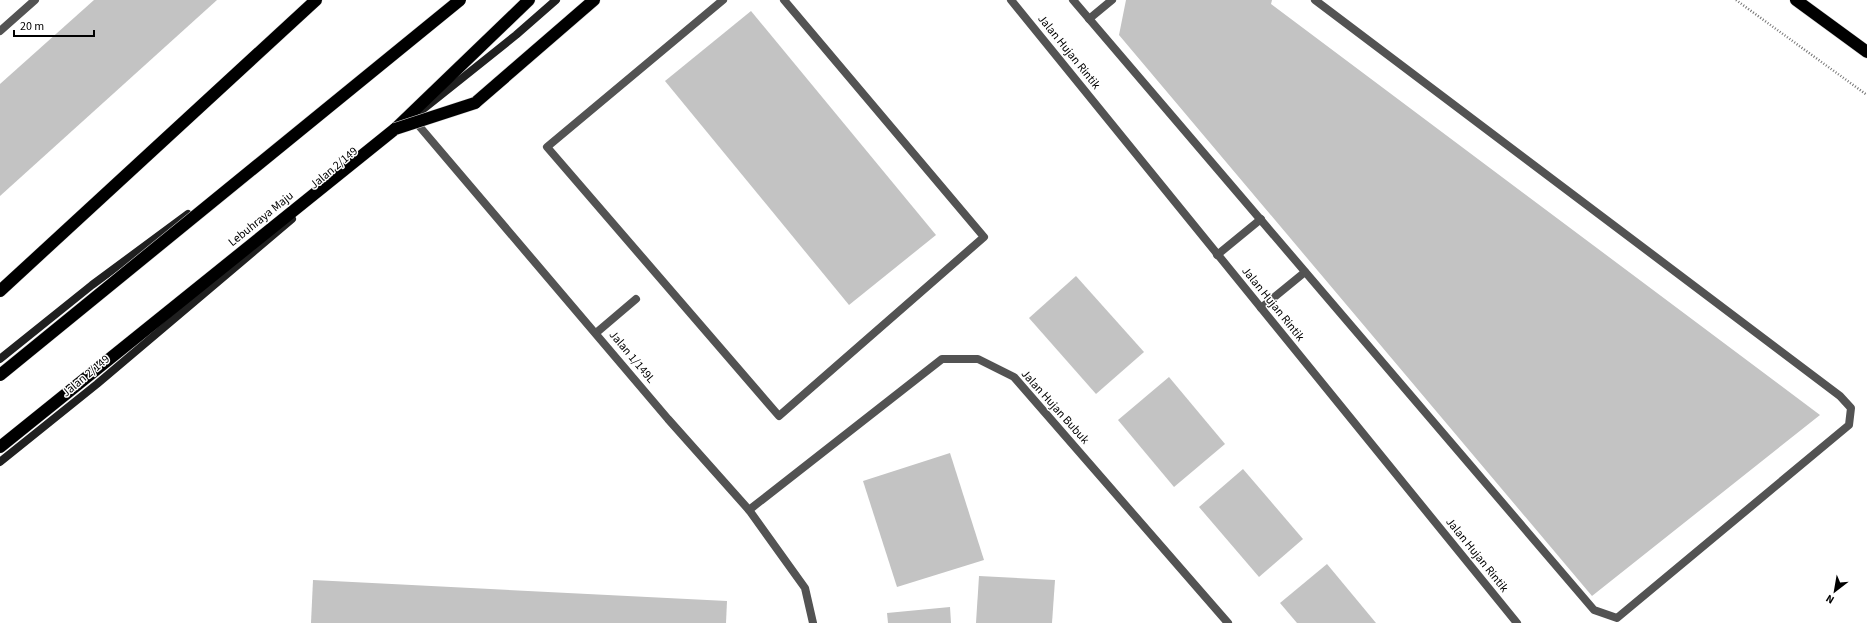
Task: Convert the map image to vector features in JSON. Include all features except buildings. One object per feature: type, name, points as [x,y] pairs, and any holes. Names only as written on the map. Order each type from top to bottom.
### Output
[{"type":"highway","points":[[0,291],[316,0]]},
{"type":"highway","points":[[0,376],[460,0]]},
{"type":"highway","name":"Lebuhraya Maju","points":[[0,447],[395,129],[529,0]]},
{"type":"highway","points":[[395,129],[475,103],[594,0]]},
{"type":"highway","points":[[1796,0],[1867,52]]},
{"type":"main road","points":[[0,359],[92,285],[352,94],[464,0]]},
{"type":"main road","name":"Jalan 2/149","points":[[0,462],[96,384],[413,118],[516,35],[556,0]]},
{"type":"street","points":[[0,32],[35,0]]},
{"type":"street","points":[[723,0],[547,147],[779,416],[984,237],[784,0]]},
{"type":"street","name":"Jalan Hujan Rintik","points":[[1011,0],[1517,623]]},
{"type":"street","points":[[1073,0],[1594,610],[1617,618],[1849,425],[1851,408],[1840,396],[1316,0]]},
{"type":"street","points":[[1089,19],[1112,0]]},
{"type":"street","name":"Jalan 1/149L","points":[[413,118],[668,419],[749,510],[805,588],[813,623]]},
{"type":"street","points":[[1218,255],[1261,219]]},
{"type":"street","points":[[1261,308],[1305,272]]},
{"type":"street","points":[[596,333],[636,299]]},
{"type":"street","name":"Jalan Hujan Bubuk","points":[[749,510],[942,359],[978,359],[1014,377],[1228,623]]},
{"type":"path","points":[[1736,0],[1867,95]]}]
